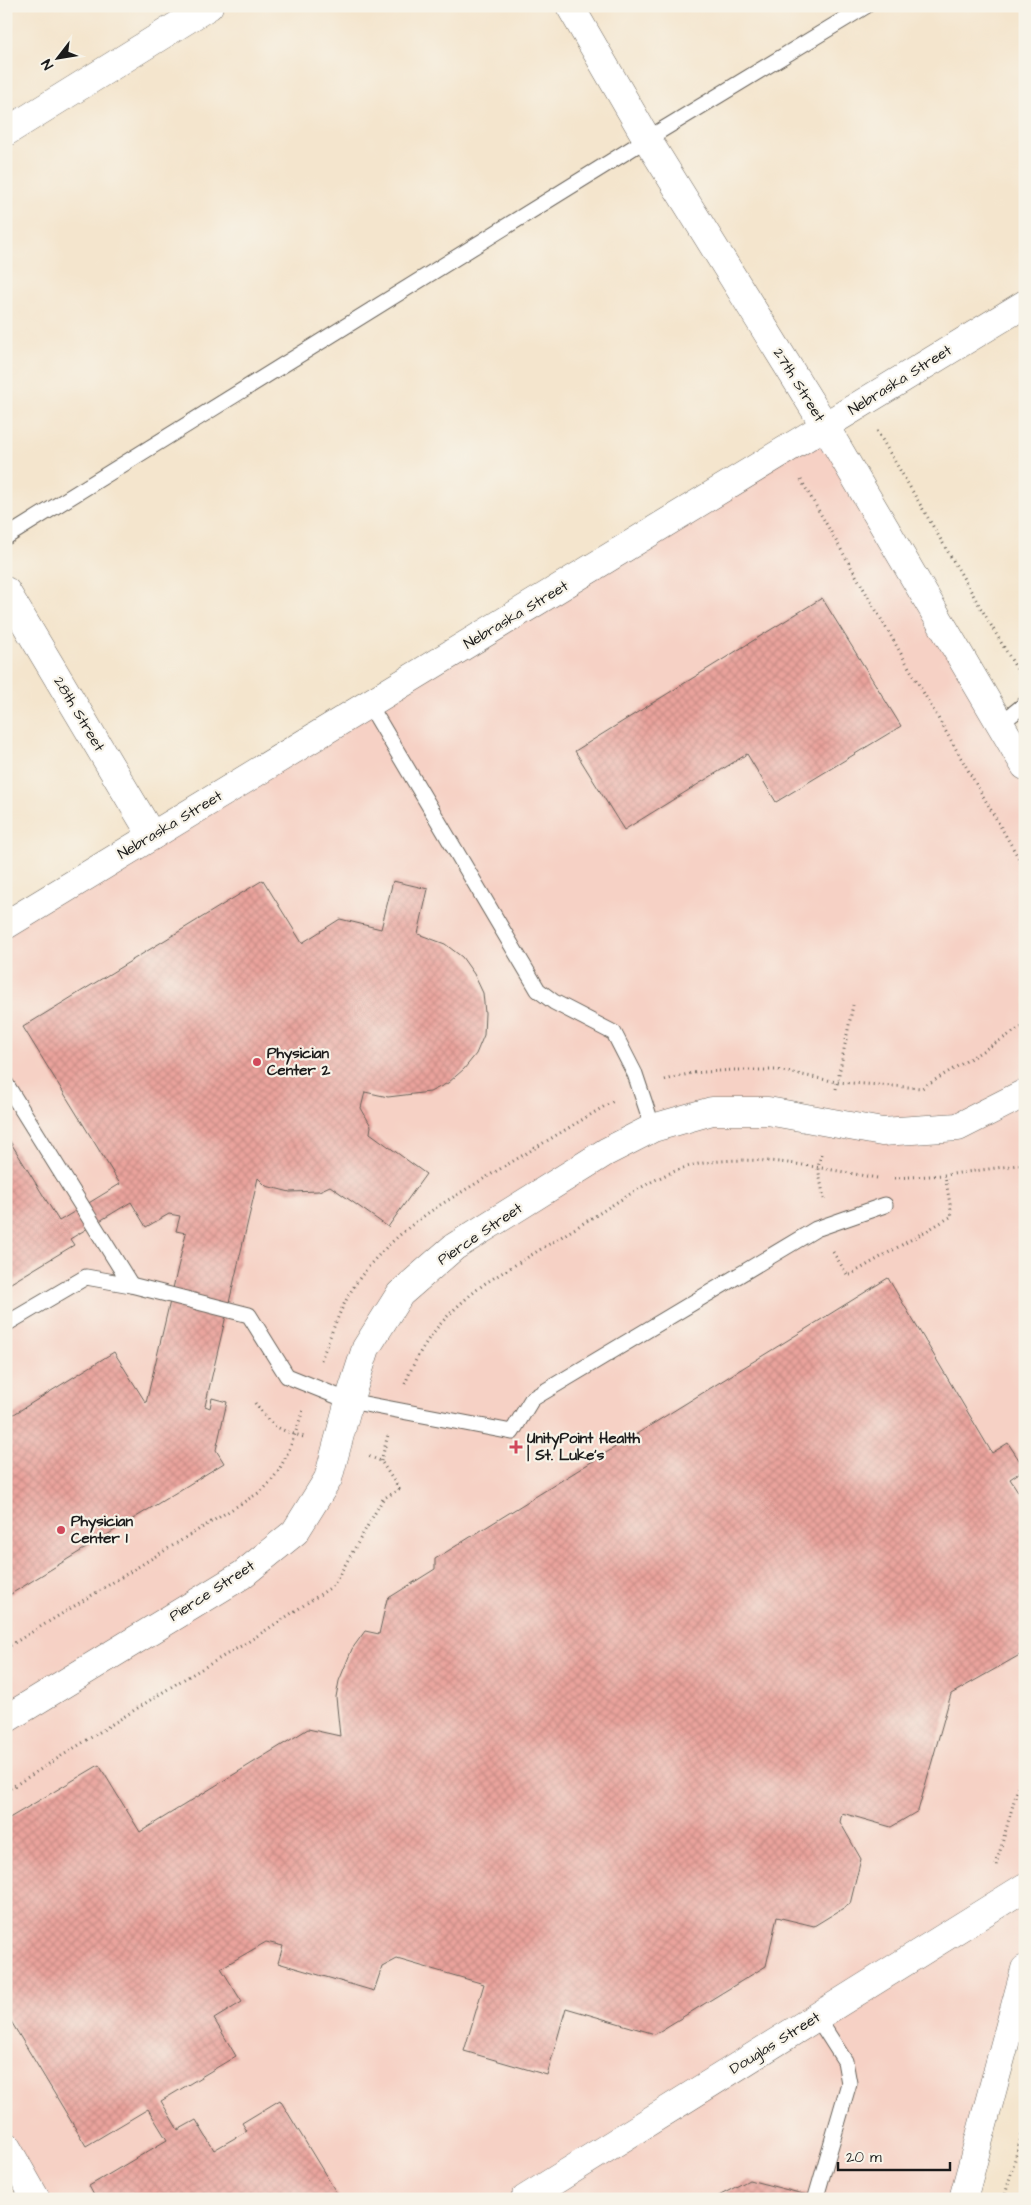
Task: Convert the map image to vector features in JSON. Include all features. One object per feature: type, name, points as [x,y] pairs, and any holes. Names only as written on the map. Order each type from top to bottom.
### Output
[{"type":"street","points":[[6,132],[209,6]]},
{"type":"street","name":"27th Street","points":[[570,6],[647,139],[825,426],[1025,766]]},
{"type":"street","name":"Nebraska Street","points":[[6,925],[1025,304]]},
{"type":"street","name":"28th Street","points":[[6,591],[152,836]]},
{"type":"street","name":"Pierce Street","points":[[6,1720],[242,1575],[295,1532],[328,1479],[348,1401],[366,1348],[400,1294],[454,1247],[606,1152],[653,1128],[712,1111],[768,1111],[882,1132],[958,1126],[1025,1093]]},
{"type":"street","name":"Douglas Street","points":[[525,2199],[1025,1887]]},
{"type":"street","points":[[963,2199],[1025,1969]]},
{"type":"street","points":[[6,2146],[36,2199]]},
{"type":"lane","points":[[6,537],[647,139],[866,6]]},
{"type":"lane","points":[[369,704],[538,990],[554,1002],[614,1032],[640,1088],[653,1128]]},
{"type":"lane","points":[[1000,724],[1025,704]]},
{"type":"lane","points":[[6,1084],[132,1285]]},
{"type":"lane","points":[[6,1324],[86,1277],[132,1285],[249,1315],[287,1376],[348,1401],[512,1432],[532,1399],[816,1229],[886,1205]]},
{"type":"lane","points":[[816,2198],[849,2083],[845,2061],[817,2017]]},
{"type":"path","points":[[861,404],[1025,683]]},
{"type":"path","points":[[784,451],[1025,869]]},
{"type":"path","points":[[6,1648],[260,1492],[272,1482],[291,1443],[340,1312],[351,1292],[364,1272],[401,1234],[420,1218],[440,1205],[615,1100],[640,1088],[692,1073],[733,1070],[777,1070],[837,1082],[922,1088],[1025,1025]]},
{"type":"path","points":[[381,1460],[396,1410],[416,1360],[430,1336],[446,1315],[484,1284],[626,1197],[677,1171],[701,1164],[752,1159],[779,1161],[884,1179]]},
{"type":"path","points":[[892,1178],[945,1175],[1025,1164]]},
{"type":"path","points":[[848,1276],[952,1216],[945,1175]]},
{"type":"path","points":[[6,1791],[179,1682],[248,1642],[333,1586],[383,1499],[398,1489]]},
{"type":"path","points":[[982,1913],[1025,1762]]},
{"type":"path","points":[[1004,2199],[1025,2123]]},
{"type":"shaded area","name":"UnityPoint Health | St. Luke's","points":[[825,426],[1025,766],[1025,1969],[963,2199],[36,2199],[6,2146],[6,925]]},
{"type":"building","points":[[822,598],[901,726],[776,802],[747,754],[624,830],[575,751]]},
{"type":"building","name":"Physician Center 2","points":[[263,880],[302,943],[340,919],[381,929],[393,881],[428,889],[418,934],[445,944],[462,957],[474,974],[483,993],[485,1013],[484,1035],[476,1054],[464,1069],[448,1083],[430,1092],[388,1097],[365,1092],[361,1108],[371,1126],[370,1133],[426,1174],[388,1227],[330,1186],[319,1191],[290,1192],[266,1186],[258,1178],[205,1406],[210,1408],[212,1398],[227,1402],[216,1450],[224,1463],[6,1597],[6,1419],[114,1352],[146,1403],[186,1233],[176,1231],[180,1216],[169,1214],[146,1227],[131,1202],[70,1239],[74,1245],[6,1286],[6,1135],[59,1221],[120,1184],[23,1027]]},
{"type":"building","points":[[888,1278],[992,1453],[1008,1443],[1025,1469],[1010,1479],[1025,1502],[1025,1652],[951,1694],[918,1811],[891,1827],[842,1813],[840,1822],[861,1859],[850,1904],[814,1926],[777,1917],[766,1966],[655,2034],[566,2008],[547,2075],[464,2051],[484,1984],[397,1959],[382,1967],[374,1991],[278,1963],[283,1946],[266,1942],[221,1968],[242,2002],[214,2019],[236,2056],[161,2101],[178,2130],[196,2120],[214,2150],[247,2131],[242,2123],[280,2100],[339,2197],[336,2199],[96,2199],[89,2186],[167,2140],[148,2109],[86,2146],[6,2013],[6,1820],[99,1765],[140,1832],[308,1729],[340,1736],[336,1697],[339,1681],[352,1649],[365,1631],[379,1634],[387,1599],[435,1569],[435,1559]]},
{"type":"building","points":[[749,2180],[819,2198],[819,2199],[713,2199]]},
{"type":"place","name":"Physician Center 2","points":[[257,1062]]},
{"type":"place","name":"UnityPoint Health | St. Luke's","points":[[516,1447]]},
{"type":"place","name":"Physician Center 1","points":[[61,1530]]}]
